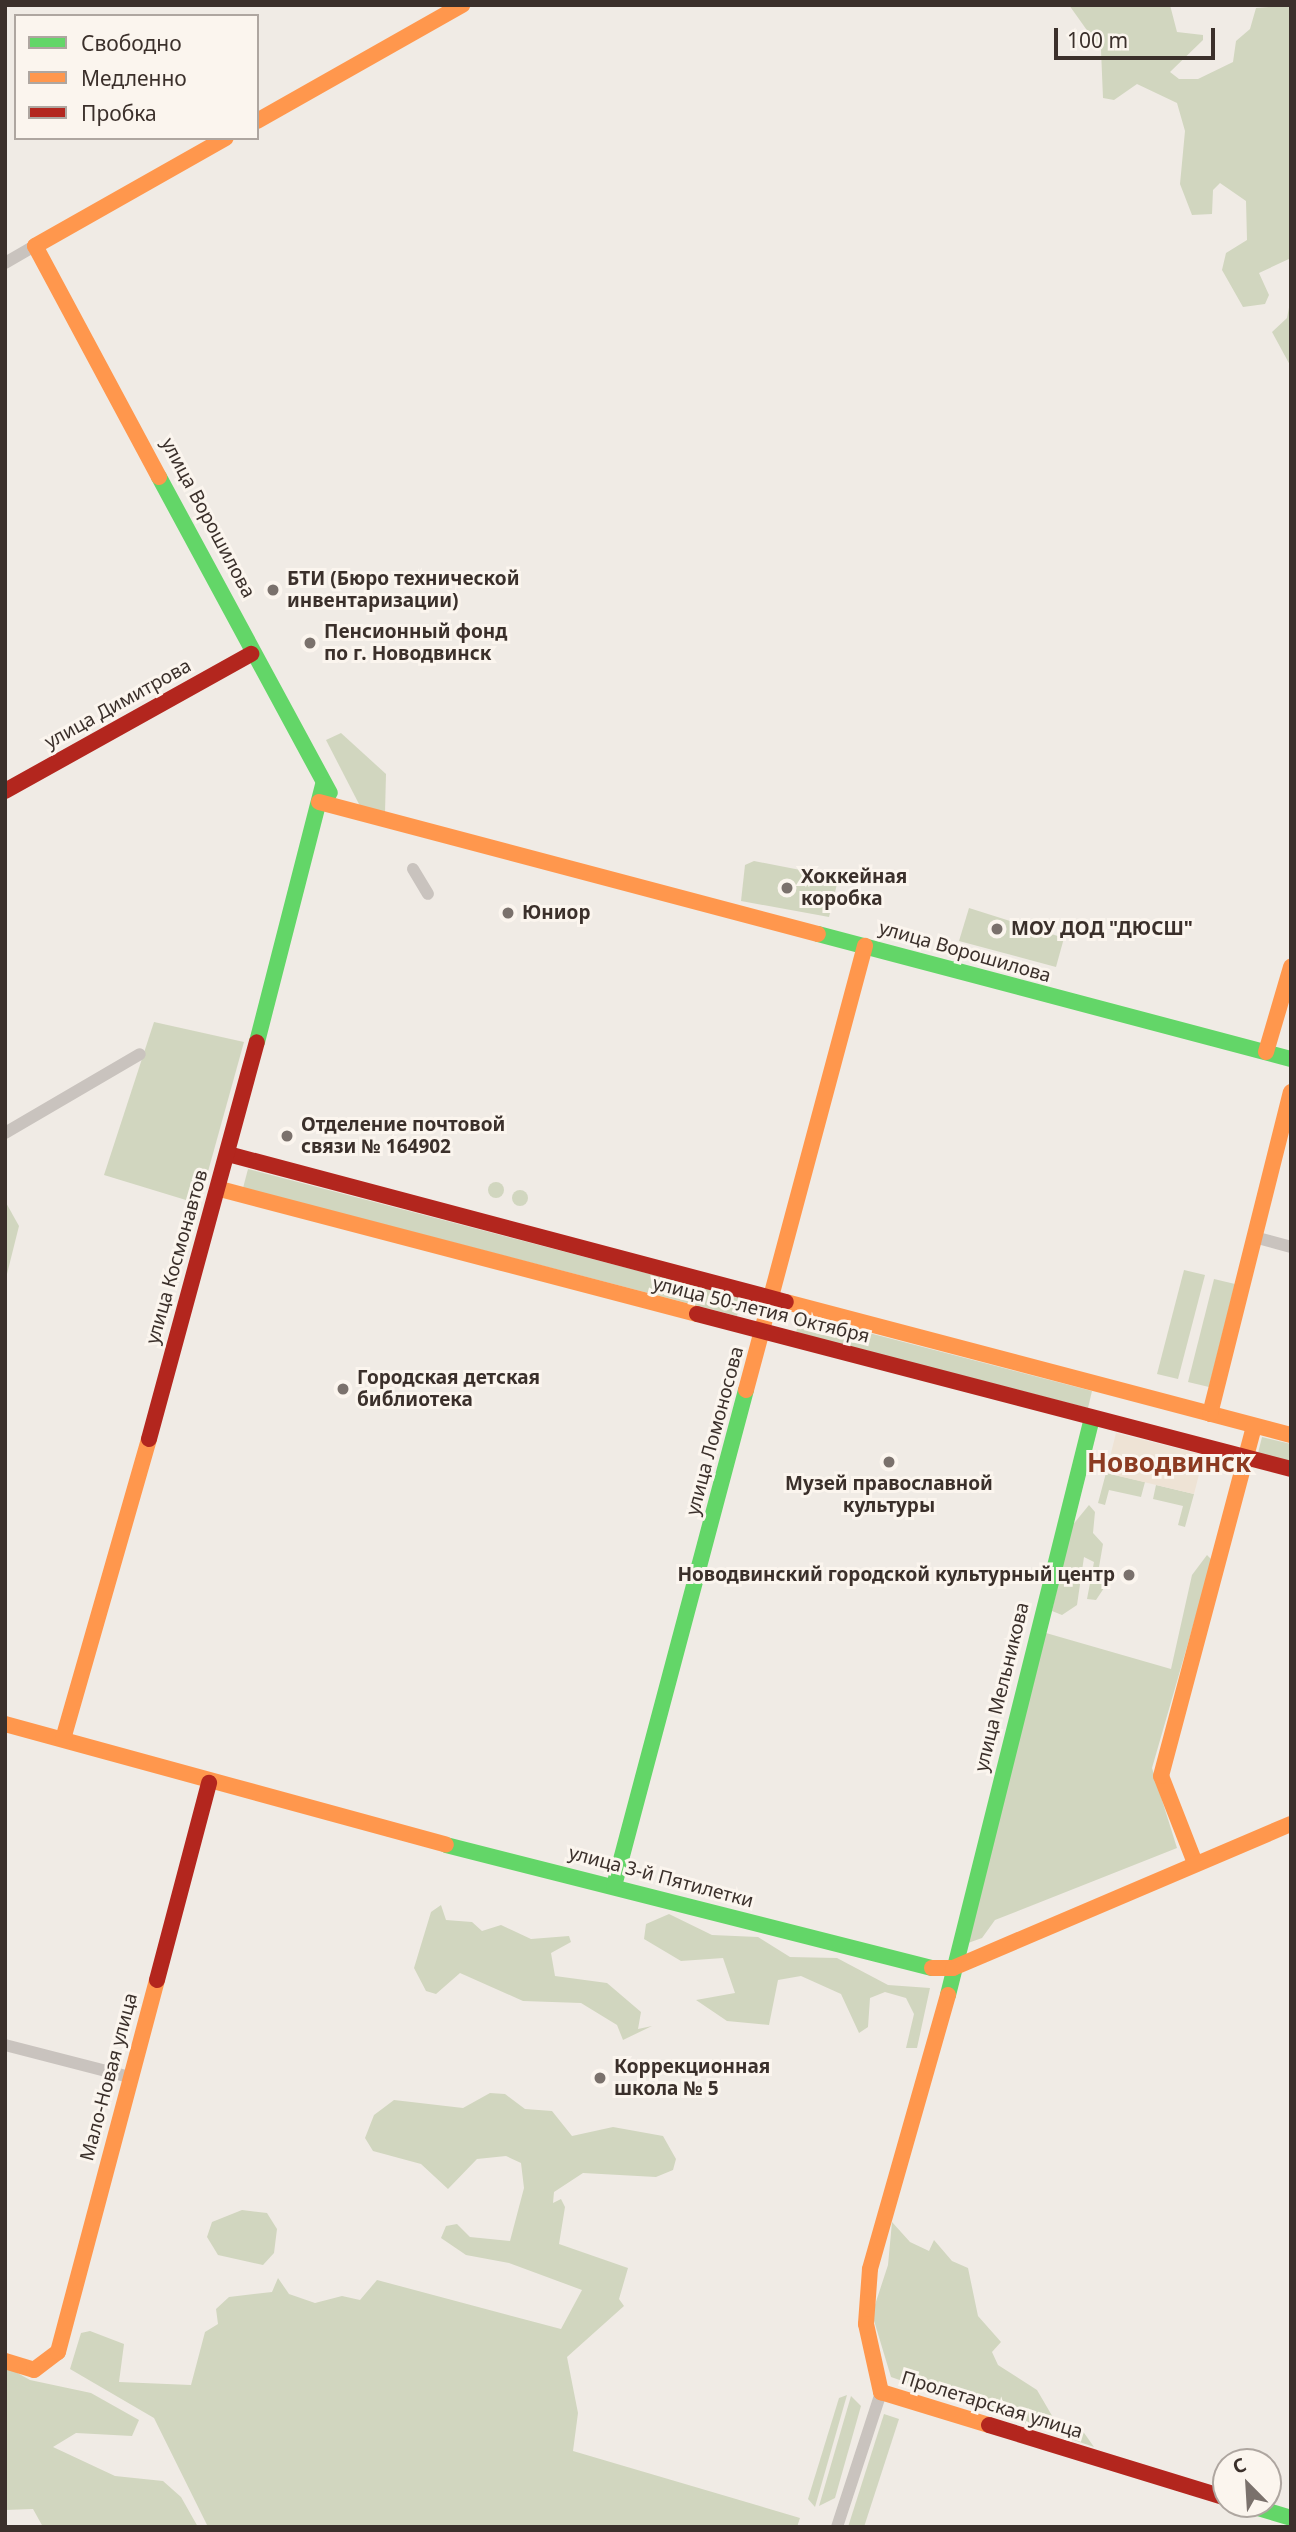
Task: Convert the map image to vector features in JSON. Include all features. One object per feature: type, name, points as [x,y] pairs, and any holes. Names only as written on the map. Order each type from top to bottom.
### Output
[{"type":"main road","points":[[259,120],[462,5]]},
{"type":"main road","points":[[36,246],[222,140]]},
{"type":"main road","name":"улица Ворошилова","points":[[36,246],[223,586],[251,654],[324,785],[344,809]]},
{"type":"main road","name":"улица Димитрова","points":[[5,791],[251,654]]},
{"type":"main road","name":"улица Космонавтов","points":[[63,1739],[220,1189],[324,785]]},
{"type":"main road","name":"улица Ворошилова","points":[[319,802],[1291,1059]]},
{"type":"main road","name":"улица Ломоносова","points":[[614,1886],[763,1333],[768,1297],[865,946]]},
{"type":"main road","points":[[1266,1052],[1291,967]]},
{"type":"main road","points":[[1210,1415],[1291,1092]]},
{"type":"main road","name":"улица 50-летия Октября","points":[[228,1154],[1291,1436]]},
{"type":"main road","name":"улица 50-летия Октября","points":[[220,1189],[1291,1469]]},
{"type":"main road","name":"улица Мельникова","points":[[881,2392],[866,2324],[870,2269],[953,1968],[1092,1418]]},
{"type":"main road","points":[[1195,1863],[1161,1776],[1255,1426]]},
{"type":"main road","name":"улица 3-й Пятилетки","points":[[5,1724],[209,1783],[924,1968],[953,1968],[1291,1824]]},
{"type":"main road","name":"Мало-Новая улица","points":[[5,2361],[34,2370],[58,2352],[209,1783]]},
{"type":"main road","name":"Пролетарская улица","points":[[881,2392],[1212,2494]]},
{"type":"street","points":[[5,263],[36,246]]},
{"type":"street","points":[[413,869],[428,894]]},
{"type":"street","points":[[5,1133],[140,1054]]},
{"type":"street","points":[[1254,1237],[1291,1247]]},
{"type":"street","points":[[5,2045],[130,2077]]},
{"type":"street","name":"Пролетарская улица","points":[[837,2527],[881,2392]]},
{"type":"green space","points":[[1069,5],[1170,5],[1177,32],[1203,35],[1203,40],[1170,72],[1179,79],[1198,79],[1233,62],[1236,41],[1250,29],[1256,8],[1291,5],[1291,258],[1259,273],[1269,295],[1265,304],[1243,307],[1222,270],[1226,253],[1247,240],[1246,201],[1220,183],[1213,190],[1212,214],[1192,215],[1180,184],[1185,131],[1177,103],[1137,84],[1114,100],[1103,98],[1101,50]]},
{"type":"green space","points":[[1291,297],[1291,367],[1272,332],[1287,318]]},
{"type":"green space","points":[[341,733],[386,774],[385,813],[360,806],[326,740]]},
{"type":"green space","name":"Хоккейная коробка","points":[[754,861],[831,876],[837,884],[829,917],[741,901],[745,865]]},
{"type":"green space","name":"МОУ ДОД \"ДЮСШ\"","points":[[969,908],[1064,938],[1056,967],[959,941]]},
{"type":"green space","points":[[154,1022],[244,1042],[199,1204],[104,1175]]},
{"type":"green space","points":[[248,1169],[742,1298],[737,1316],[243,1188]]},
{"type":"green space","points":[[496,1182],[502,1184],[502,1196],[496,1198],[490,1196],[488,1190],[490,1184]]},
{"type":"green space","points":[[520,1190],[526,1192],[526,1204],[520,1206],[514,1204],[512,1198],[514,1192]]},
{"type":"green space","points":[[5,1201],[19,1226],[5,1282]]},
{"type":"green space","points":[[1184,1270],[1205,1275],[1178,1379],[1157,1374]]},
{"type":"green space","points":[[1214,1279],[1235,1284],[1209,1387],[1188,1382]]},
{"type":"green space","points":[[800,1315],[1092,1391],[1088,1408],[796,1333]]},
{"type":"green space","points":[[1262,1437],[1291,1444],[1291,1462],[1258,1453]]},
{"type":"green space","points":[[1106,1473],[1145,1482],[1141,1497],[1109,1490],[1105,1505],[1098,1503]]},
{"type":"green space","points":[[1156,1485],[1194,1494],[1185,1527],[1178,1525],[1183,1506],[1153,1499]]},
{"type":"green space","points":[[1089,1505],[1095,1512],[1093,1533],[1103,1544],[1099,1567],[1106,1585],[1096,1600],[1087,1599],[1094,1562],[1084,1557],[1077,1605],[1062,1615],[1052,1611],[1071,1527]]},
{"type":"green space","points":[[1207,1555],[1212,1560],[1152,1768],[1177,1848],[995,1920],[982,1938],[968,1943],[1046,1633],[1171,1669],[1192,1575]]},
{"type":"green space","points":[[441,1905],[446,1920],[472,1922],[482,1931],[501,1925],[531,1939],[569,1936],[571,1942],[551,1953],[555,1976],[607,1983],[641,2012],[638,2029],[652,2026],[623,2040],[617,2025],[581,2003],[523,2001],[460,1973],[436,1994],[426,1991],[414,1968],[431,1912]]},
{"type":"green space","points":[[669,1914],[712,1935],[758,1937],[790,1957],[837,1958],[888,1985],[930,1988],[917,2048],[906,2048],[914,2014],[906,1998],[885,1992],[870,1998],[868,2027],[859,2033],[841,1994],[801,1976],[778,1980],[769,2025],[727,2021],[696,2000],[735,1993],[723,1958],[681,1961],[644,1939],[646,1924]]},
{"type":"green space","points":[[490,2093],[505,2094],[525,2109],[552,2111],[572,2136],[613,2127],[663,2136],[676,2159],[673,2170],[656,2177],[583,2173],[554,2192],[553,2203],[561,2199],[565,2207],[559,2244],[628,2268],[619,2299],[624,2306],[567,2357],[578,2413],[573,2451],[800,2518],[797,2527],[208,2527],[154,2418],[70,2369],[81,2333],[90,2331],[124,2344],[119,2382],[191,2385],[205,2332],[218,2324],[216,2309],[229,2297],[272,2292],[278,2278],[289,2294],[315,2303],[342,2296],[360,2300],[377,2280],[561,2329],[582,2290],[509,2263],[466,2255],[441,2238],[446,2226],[457,2224],[470,2237],[510,2241],[524,2188],[521,2163],[506,2156],[477,2159],[448,2189],[421,2164],[373,2151],[365,2138],[374,2115],[394,2100],[463,2108]]},
{"type":"green space","points":[[242,2210],[267,2213],[277,2229],[274,2253],[263,2265],[218,2255],[207,2237],[212,2222]]},
{"type":"green space","points":[[892,2222],[910,2242],[929,2251],[934,2240],[952,2261],[968,2268],[978,2316],[1001,2342],[992,2352],[998,2365],[1037,2390],[1061,2431],[1082,2430],[1094,2447],[891,2377],[872,2314],[888,2265]]},
{"type":"green space","points":[[5,2366],[30,2380],[91,2393],[139,2420],[132,2436],[76,2433],[53,2447],[115,2476],[163,2481],[181,2497],[198,2527],[43,2527],[33,2509],[5,2510]]},
{"type":"green space","points":[[847,2395],[815,2507],[808,2499],[839,2398]]},
{"type":"green space","points":[[851,2396],[861,2406],[835,2498],[819,2506]]},
{"type":"green space","points":[[884,2414],[899,2419],[864,2527],[848,2527]]},
{"type":"shaded area","points":[[1116,1433],[1204,1455],[1194,1494],[1106,1473]]},
{"type":"traffic: fast","points":[[159,477],[330,793]]},
{"type":"traffic: fast","points":[[257,1042],[323,785]]},
{"type":"traffic: fast","points":[[818,934],[1291,1059]]},
{"type":"traffic: fast","points":[[614,1886],[746,1390]]},
{"type":"traffic: fast","points":[[948,1995],[1092,1418]]},
{"type":"traffic: fast","points":[[446,1845],[932,1968]]},
{"type":"traffic: fast","points":[[1282,2515],[1291,2518]]},
{"type":"traffic: slow","points":[[259,120],[462,5]]},
{"type":"traffic: slow","points":[[159,477],[35,246],[222,140]]},
{"type":"traffic: slow","points":[[319,802],[818,934]]},
{"type":"traffic: slow","points":[[746,1390],[865,946]]},
{"type":"traffic: slow","points":[[1266,1052],[1291,967]]},
{"type":"traffic: slow","points":[[1210,1414],[1291,1092]]},
{"type":"traffic: slow","points":[[220,1189],[697,1314]]},
{"type":"traffic: slow","points":[[786,1302],[1291,1435]]},
{"type":"traffic: slow","points":[[1195,1863],[1161,1776],[1254,1426]]},
{"type":"traffic: slow","points":[[63,1739],[149,1439]]},
{"type":"traffic: slow","points":[[5,1724],[446,1845]]},
{"type":"traffic: slow","points":[[932,1968],[953,1968],[1291,1824]]},
{"type":"traffic: slow","points":[[5,2361],[34,2370],[58,2352],[157,1980]]},
{"type":"traffic: slow","points":[[948,1995],[870,2269],[866,2324],[881,2392],[989,2425]]},
{"type":"traffic: jam","points":[[5,791],[251,654]]},
{"type":"traffic: jam","points":[[149,1439],[257,1042]]},
{"type":"traffic: jam","points":[[228,1154],[786,1302]]},
{"type":"traffic: jam","points":[[697,1314],[1291,1469]]},
{"type":"traffic: jam","points":[[157,1980],[209,1783]]},
{"type":"traffic: jam","points":[[989,2425],[1212,2494]]},
{"type":"place","name":"БТИ (Бюро технической инвентаризации)","points":[[273,590]]},
{"type":"place","name":"Пенсионный фонд по г. Новодвинск","points":[[310,643]]},
{"type":"place","name":"Хоккейная коробка","points":[[787,888]]},
{"type":"place","name":"Юниор","points":[[508,913]]},
{"type":"place","name":"МОУ ДОД \"ДЮСШ\"","points":[[997,929]]},
{"type":"place","name":"Отделение почтовой связи № 164902","points":[[287,1136]]},
{"type":"place","name":"Городская детская библиотека","points":[[343,1389]]},
{"type":"place","name":"Музей православной культуры","points":[[889,1462]]},
{"type":"place","name":"Новодвинский городской культурный центр","points":[[1129,1575]]},
{"type":"place","name":"Коррекционная школа № 5","points":[[600,2078]]},
{"type":"district","name":"Новодвинск","points":[[1169,1463]]}]
